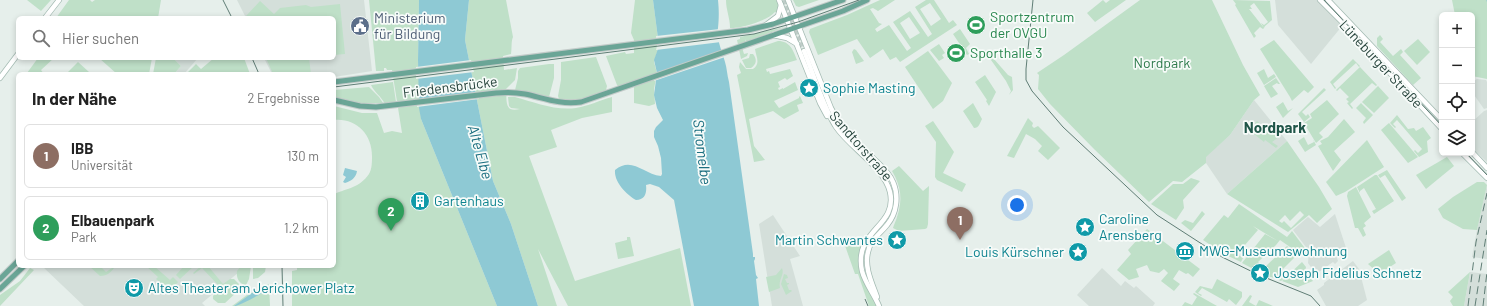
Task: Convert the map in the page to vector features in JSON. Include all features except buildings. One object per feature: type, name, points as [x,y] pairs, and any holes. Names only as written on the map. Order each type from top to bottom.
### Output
[{"type":"main road","points":[[47,16],[59,0]]},
{"type":"main road","points":[[788,0],[838,125]]},
{"type":"main road","name":"Friedensbrücke","points":[[336,82],[739,32],[766,26],[842,0]]},
{"type":"main road","name":"Friedensbrücke","points":[[336,100],[365,106],[392,106],[511,92],[527,94],[554,102],[566,103],[584,101],[843,11],[867,0]]},
{"type":"main road","name":"Lüneburger Straße","points":[[1320,0],[1439,126]]},
{"type":"main road","name":"Lüneburger Straße","points":[[1328,0],[1439,117]]},
{"type":"main road","points":[[780,2],[820,103],[827,115],[838,125]]},
{"type":"main road","points":[[766,26],[778,15],[780,2]]},
{"type":"main road","points":[[773,35],[787,38],[798,45]]},
{"type":"main road","name":"Sandtorstraße","points":[[804,51],[826,106],[838,125],[882,176],[888,186],[891,199],[889,209],[884,221],[868,236],[861,253],[861,263],[864,277],[880,306]]},
{"type":"main road","points":[[0,78],[16,57]]},
{"type":"main road","name":"Sandtorstraße","points":[[838,125],[887,172],[893,182],[896,194],[896,207],[891,220],[871,243],[868,252],[868,272],[880,306]]},
{"type":"main road","points":[[1475,155],[1487,168]]},
{"type":"main road","points":[[1465,156],[1487,178]]},
{"type":"main road","points":[[1481,162],[1482,174]]},
{"type":"main road","points":[[0,279],[16,263]]},
{"type":"main road","points":[[0,289],[22,268]]},
{"type":"shaded area","points":[[237,0],[364,0],[372,71],[336,77],[336,72],[271,72],[265,60],[336,60],[336,16],[245,16]]},
{"type":"shaded area","points":[[1275,0],[1317,0],[1342,26],[1311,64],[1278,25]]},
{"type":"shaded area","points":[[175,60],[196,60],[186,72],[176,72],[181,66]]},
{"type":"shaded area","points":[[1475,80],[1486,80],[1487,82],[1487,108],[1484,109],[1475,96]]},
{"type":"shaded area","points":[[1254,100],[1287,141],[1227,194],[1206,163],[1205,157],[1230,135]]},
{"type":"shaded area","points":[[1487,110],[1487,162],[1475,151],[1475,119]]},
{"type":"shaded area","points":[[1487,185],[1487,259],[1472,257]]},
{"type":"shaded area","points":[[1335,214],[1347,251],[1337,258],[1338,261],[1335,264],[1333,262],[1316,274],[1308,263],[1309,251],[1293,230],[1308,217],[1320,227]]},
{"type":"shaded area","points":[[773,215],[800,256],[790,259],[803,306],[772,306],[759,224]]},
{"type":"shaded area","points":[[1353,261],[1359,269],[1367,300],[1358,306],[1326,306],[1317,290]]},
{"type":"shaded area","points":[[44,268],[243,268],[202,303],[205,306],[84,306]]},
{"type":"shaded area","points":[[1102,268],[1121,286],[1125,281],[1134,288],[1136,286],[1155,303],[1153,306],[1089,306],[1077,295]]},
{"type":"shaded area","points":[[1470,272],[1487,274],[1487,306],[1464,306]]},
{"type":"green space","points":[[27,0],[51,0],[41,11]]},
{"type":"green space","points":[[69,0],[90,0],[92,2],[95,0],[161,0],[158,16],[57,16]]},
{"type":"green space","points":[[369,0],[419,0],[418,60],[421,119],[497,306],[292,306],[292,271],[297,270],[297,268],[336,268],[336,193],[357,185],[365,179],[371,168],[371,148],[366,134],[356,125],[342,120],[336,120],[336,106],[362,113],[377,113],[384,133],[392,131],[402,133],[392,70],[387,70],[384,68],[384,71],[376,71]]},
{"type":"green space","points":[[469,0],[506,0],[513,37],[511,54],[503,56],[504,70],[517,68],[515,80],[506,89],[507,105],[509,108],[515,110],[520,109],[511,108],[509,106],[508,97],[515,97],[552,107],[568,109],[585,106],[612,97],[612,112],[582,118],[551,130],[557,147],[529,156],[575,281],[680,248],[691,306],[568,306],[538,249],[557,306],[538,306],[511,224],[493,181],[465,40]]},
{"type":"green space","points":[[635,0],[653,0],[659,46],[654,62],[657,73],[654,89],[655,104],[649,106],[634,103],[634,81],[619,87],[617,85],[606,56],[625,52],[626,54],[634,53],[634,40],[631,33]]},
{"type":"green space","points":[[726,0],[777,0],[779,7],[778,13],[775,12],[754,23],[741,27],[730,28]]},
{"type":"green space","points":[[793,0],[819,0],[799,7],[796,6]]},
{"type":"green space","points":[[880,0],[895,0],[878,11],[873,8],[870,9],[879,23],[882,24],[875,29],[877,32],[889,25],[907,51],[911,48],[893,22],[910,11],[928,37],[932,34],[915,7],[926,0],[934,0],[949,23],[953,20],[957,25],[900,62],[896,57],[890,60],[883,49],[870,58],[857,39],[818,55],[809,32],[810,29],[847,15]],"holes":[[[930,3],[941,19],[931,26],[920,9]],[[909,17],[920,33],[910,39],[900,23]]]},
{"type":"green space","points":[[1103,0],[1106,3],[1110,0],[1126,0],[1095,22],[1087,13]]},
{"type":"green space","name":"Nordpark","points":[[1140,0],[1212,0],[1243,65],[1260,95],[1254,100],[1230,135],[1206,157],[1206,163],[1182,182],[1173,181],[1149,202],[1050,104],[1038,89],[1039,75],[1037,73]]},
{"type":"green space","points":[[1233,0],[1270,1],[1272,20],[1265,26],[1264,28],[1263,29],[1260,27],[1254,33],[1256,36],[1254,38]],"holes":[[[1254,3],[1268,22],[1264,25],[1261,23],[1264,28],[1249,9],[1252,9],[1250,6]]]},
{"type":"green space","points":[[1452,0],[1487,0],[1487,79],[1475,77],[1475,12],[1454,12]]},
{"type":"green space","points":[[260,1],[274,14],[280,8],[306,5],[311,7],[340,4],[345,54],[336,55],[336,16],[246,16]]},
{"type":"green space","points":[[785,27],[746,43],[745,39],[745,42],[741,44],[744,54],[748,53],[747,56],[741,59],[737,40],[740,39],[740,37]]},
{"type":"green space","points":[[960,29],[970,44],[966,48],[969,54],[967,55],[953,34]]},
{"type":"green space","points":[[1380,35],[1383,39],[1380,42],[1393,56],[1401,49],[1403,52],[1400,55],[1421,78],[1413,85],[1377,46],[1377,38]]},
{"type":"green space","points":[[1418,39],[1430,52],[1417,65],[1404,51]]},
{"type":"green space","points":[[1274,40],[1314,87],[1308,93],[1304,90],[1292,101],[1260,49]]},
{"type":"green space","points":[[778,41],[788,44],[797,60],[766,69],[767,72],[769,71],[770,74],[790,69],[793,76],[787,80],[785,78],[778,82],[780,87],[778,88],[779,90],[783,89],[795,82],[798,90],[774,101],[779,108],[799,98],[800,96],[803,103],[797,105],[799,111],[784,119],[773,111],[749,119],[754,146],[765,160],[754,162],[737,75],[741,73],[739,67],[740,62],[746,69],[753,69],[755,67],[757,60],[755,49]]},
{"type":"green space","points":[[939,44],[945,53],[942,55],[944,58],[939,61],[930,50]]},
{"type":"green space","points":[[854,49],[864,61],[856,64],[852,52]]},
{"type":"green space","points":[[986,50],[1008,75],[1012,77],[1013,90],[1009,95],[1011,91],[1006,81],[986,53],[985,52],[979,56],[980,58],[978,59],[976,56]]},
{"type":"green space","points":[[928,51],[952,83],[943,101],[933,109],[905,67]]},
{"type":"green space","points":[[750,54],[753,54],[756,60],[751,68],[746,68],[742,60],[749,58]]},
{"type":"green space","points":[[596,57],[607,86],[606,90],[583,99],[570,101],[559,99],[561,62]]},
{"type":"green space","points":[[1353,59],[1360,66],[1359,67],[1356,63],[1333,84],[1336,88],[1335,89],[1330,82]]},
{"type":"green space","points":[[37,60],[52,60],[41,70],[42,72],[28,72]]},
{"type":"green space","points":[[101,60],[152,60],[149,72],[115,72]]},
{"type":"green space","points":[[156,60],[175,60],[181,66],[176,72],[153,72]]},
{"type":"green space","points":[[212,60],[245,60],[249,72],[188,72],[196,64],[201,69]]},
{"type":"green space","points":[[267,60],[309,60],[311,72],[272,72]]},
{"type":"green space","points":[[78,62],[89,72],[68,72]]},
{"type":"green space","points":[[554,64],[554,78],[549,97],[515,90],[518,71],[520,68]]},
{"type":"green space","points":[[1360,67],[1377,85],[1376,86],[1372,83],[1350,104],[1353,108],[1352,109],[1347,103],[1349,102],[1346,99],[1349,97],[1340,88],[1337,91],[1336,90]]},
{"type":"green space","points":[[1264,69],[1268,78],[1274,74],[1276,77],[1264,85],[1257,73]]},
{"type":"green space","points":[[985,75],[996,92],[989,106],[986,101],[987,100],[975,82]]},
{"type":"green space","points":[[1276,78],[1280,84],[1277,83],[1272,86],[1278,94],[1271,98],[1264,86]]},
{"type":"green space","points":[[393,82],[396,102],[385,104],[371,85]]},
{"type":"green space","points":[[1378,86],[1389,98],[1374,113],[1362,102]]},
{"type":"green space","points":[[369,87],[383,103],[357,103],[336,98],[336,90]]},
{"type":"green space","points":[[1324,88],[1326,90],[1302,112],[1306,116],[1308,114],[1310,117],[1304,122],[1298,114]]},
{"type":"green space","points":[[1327,100],[1339,114],[1319,133],[1323,137],[1316,143],[1304,123],[1312,118],[1310,114]]},
{"type":"green space","points":[[1283,102],[1288,111],[1293,108],[1283,118],[1276,107]]},
{"type":"green space","points":[[973,103],[982,119],[976,128],[974,128],[963,111]]},
{"type":"green space","points":[[1361,103],[1373,115],[1364,124],[1363,122],[1366,118],[1356,108]]},
{"type":"green space","points":[[1397,115],[1408,129],[1414,128],[1416,131],[1423,127],[1431,138],[1427,141],[1428,152],[1419,157],[1414,151],[1415,150],[1418,153],[1422,149],[1397,120],[1393,124],[1396,127],[1395,128],[1390,123]]},
{"type":"green space","points":[[1028,118],[1033,123],[1032,126],[1034,128],[1038,126],[1060,148],[1048,160],[1038,151],[1042,146],[1035,139],[1026,134],[1014,158],[1007,156]]},
{"type":"green space","points":[[1344,119],[1355,132],[1334,151],[1341,160],[1333,171],[1318,146],[1322,144],[1320,141],[1328,137]]},
{"type":"green space","points":[[933,121],[954,152],[943,173],[966,184],[962,192],[937,180],[935,177],[936,142],[925,126]]},
{"type":"green space","points":[[1257,121],[1266,129],[1270,126],[1279,137],[1272,142],[1278,146],[1276,148],[1265,140],[1264,142],[1249,130]]},
{"type":"green space","points":[[1389,123],[1418,157],[1408,163],[1381,130]]},
{"type":"green space","points":[[1304,137],[1308,145],[1314,142],[1313,139],[1316,145],[1305,152],[1298,141]]},
{"type":"green space","points":[[1367,140],[1384,167],[1345,192],[1336,196],[1326,182]]},
{"type":"green space","points":[[1287,141],[1319,187],[1332,209],[1317,223],[1309,215],[1288,232],[1227,194]],"holes":[[[1300,211],[1304,215],[1291,228],[1284,221],[1282,223],[1279,221],[1285,215],[1290,221]]]},
{"type":"green space","points":[[1447,157],[1454,166],[1426,189],[1416,175]]},
{"type":"green space","points":[[899,166],[923,191],[929,186],[928,224],[927,228],[925,229],[899,231],[893,228],[899,211],[900,193],[892,171]]},
{"type":"green space","points":[[1387,170],[1406,198],[1402,201],[1385,175],[1380,178],[1378,175]]},
{"type":"green space","points":[[1377,175],[1394,201],[1374,214],[1372,211],[1376,209],[1364,188],[1360,191],[1360,193],[1357,187]]},
{"type":"green space","points":[[1191,178],[1200,181],[1183,200],[1184,208],[1176,220],[1151,204],[1173,184],[1183,184]]},
{"type":"green space","points":[[1477,182],[1484,182],[1487,185],[1477,230],[1463,229],[1443,218],[1438,209],[1453,197]]},
{"type":"green space","points":[[1356,187],[1371,217],[1364,223],[1366,226],[1363,228],[1366,235],[1363,237],[1358,228],[1355,228],[1347,196],[1348,192]]},
{"type":"green space","points":[[1239,204],[1287,237],[1292,231],[1307,251],[1307,255],[1300,254],[1280,240],[1258,262],[1264,268],[1287,246],[1298,254],[1281,271],[1286,277],[1281,281],[1242,263],[1265,234],[1278,241],[1253,226],[1258,230],[1237,254],[1243,258],[1241,262],[1224,254],[1203,240],[1224,215],[1228,218]]},
{"type":"green space","points":[[1202,211],[1205,214],[1191,231],[1181,223],[1185,220],[1193,223]]},
{"type":"green space","points":[[1147,229],[1200,269],[1193,277],[1188,273],[1186,274],[1179,270],[1173,279],[1180,284],[1174,291],[1161,281],[1168,273],[1164,269],[1159,273],[1150,271],[1147,265],[1136,269],[1139,277],[1129,280],[1117,270],[1131,254],[1128,250]]},
{"type":"green space","points":[[627,237],[630,237],[634,256],[618,259],[615,243],[627,240]]},
{"type":"green space","points":[[848,237],[856,238],[861,247],[860,264],[863,278],[878,306],[869,306],[858,274],[855,274],[843,240]]},
{"type":"green space","points":[[1389,250],[1396,263],[1379,274],[1368,264]]},
{"type":"green space","points":[[1302,262],[1306,267],[1305,271],[1313,281],[1298,287],[1282,281]]},
{"type":"green space","points":[[30,268],[34,270],[0,306],[0,295],[20,281]]},
{"type":"green space","points":[[91,268],[102,268],[106,272],[114,268],[109,273],[100,276]]},
{"type":"green space","points":[[148,268],[156,268],[170,280],[173,277],[178,282],[168,294],[164,292],[167,288],[156,279],[158,277]]},
{"type":"green space","points":[[182,268],[192,268],[180,279],[176,275]]},
{"type":"green space","points":[[199,268],[202,268],[194,274],[193,273]]},
{"type":"green space","points":[[202,268],[210,268],[223,284],[230,279],[234,279],[240,285],[239,290],[225,303],[218,303],[213,299],[213,296],[220,287]]},
{"type":"green space","points":[[239,268],[251,268],[249,279],[246,285],[240,282],[237,276],[237,271]]},
{"type":"green space","points":[[253,268],[266,268],[265,272],[258,278],[253,279]]},
{"type":"green space","points":[[782,268],[783,273],[780,288],[769,292],[766,277],[776,275]]},
{"type":"green space","points":[[1470,272],[1464,306],[1453,306],[1450,301],[1453,297],[1448,292]]},
{"type":"green space","points":[[784,274],[787,275],[788,278],[785,279],[787,283],[789,283],[787,285],[789,290],[792,291],[786,295],[781,284]]},
{"type":"green space","points":[[1217,279],[1242,292],[1242,297],[1236,305],[1229,299],[1227,302],[1202,288],[1198,293],[1202,295],[1201,296],[1195,292],[1200,286],[1212,289]]},
{"type":"green space","points":[[269,284],[270,306],[232,306],[247,295]]},
{"type":"green space","points":[[1194,293],[1217,306],[1182,306],[1185,302],[1192,305],[1197,297],[1193,294]]},
{"type":"green space","points":[[1250,295],[1252,296],[1249,302],[1256,306],[1242,306]]},
{"type":"green space","points":[[1259,300],[1273,306],[1256,306]]},
{"type":"water","name":"Alte Elbe","points":[[419,0],[469,0],[465,40],[493,181],[511,224],[538,306],[497,306],[421,119],[419,108],[418,60]]},
{"type":"water","name":"Stromelbe","points":[[653,0],[718,0],[718,36],[726,64],[729,82],[753,257],[755,257],[754,261],[756,275],[758,278],[756,279],[759,306],[694,306],[674,200],[659,187],[650,184],[646,185],[646,193],[642,199],[636,200],[625,191],[616,179],[615,170],[621,166],[627,165],[638,167],[655,175],[661,176],[662,174],[661,158],[654,137],[656,127],[663,120],[657,108],[654,95],[657,73],[654,60],[659,46]]},
{"type":"water","points":[[345,168],[357,171],[356,176],[353,179],[345,183],[343,182],[346,177],[343,175]]},
{"type":"water","points":[[269,285],[269,290],[234,306],[252,293]]},
{"type":"pier","points":[[720,29],[721,42],[656,50],[656,36]]},
{"type":"pier","points":[[723,50],[725,57],[654,81],[655,74]]},
{"type":"pier","points":[[471,60],[474,72],[416,79],[416,67]]},
{"type":"pier","points":[[477,92],[479,99],[417,107],[417,100]]},
{"type":"tunnel","points":[[784,0],[804,51]]},
{"type":"tram line","points":[[223,0],[231,16]]},
{"type":"tram line","points":[[336,87],[754,34],[798,22],[859,0]]},
{"type":"tram line","points":[[1033,0],[1026,80],[1032,91],[1063,127],[1157,215],[1222,257],[1259,275],[1311,296],[1320,306]]},
{"type":"tram line","points":[[1324,0],[1439,123]]},
{"type":"tram line","points":[[253,60],[258,72]]},
{"type":"tram line","points":[[1469,156],[1487,175]]},
{"type":"tram line","points":[[282,268],[283,306]]},
{"type":"railway","points":[[1468,306],[1476,242],[1487,193]]},
{"type":"railway","points":[[1475,306],[1487,230]]},
{"type":"railway","points":[[1483,306],[1487,272]]},
{"type":"railway","points":[[865,299],[868,306]]},
{"type":"place","name":"Sportzentrum der OVGU","points":[[976,25]]},
{"type":"place","name":"Ministerium für Bildung","points":[[360,26]]},
{"type":"place","name":"Sporthalle 3","points":[[956,53]]},
{"type":"place","name":"Sophie Masting","points":[[809,88]]},
{"type":"place","name":"Gartenhaus","points":[[420,201]]},
{"type":"place","name":"Caroline Arensberg","points":[[1085,227]]},
{"type":"place","name":"Elbauenpark","points":[[391,231]]},
{"type":"place","name":"Martin Schwantes","points":[[897,240]]},
{"type":"place","name":"IBB","points":[[960,240]]},
{"type":"place","name":"MWG-Museumswohnung","points":[[1185,251]]},
{"type":"place","name":"Louis Kürschner","points":[[1078,252]]},
{"type":"place","name":"Joseph Fidelius Schnetz","points":[[1260,273]]},
{"type":"place","name":"Altes Theater am Jerichower Platz","points":[[134,288]]},
{"type":"district","name":"Nordpark","points":[[1275,128]]}]
